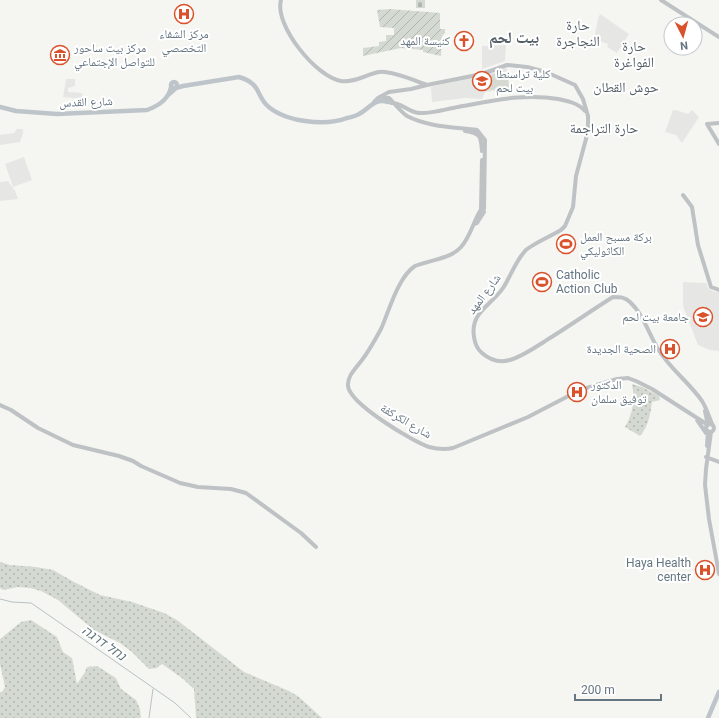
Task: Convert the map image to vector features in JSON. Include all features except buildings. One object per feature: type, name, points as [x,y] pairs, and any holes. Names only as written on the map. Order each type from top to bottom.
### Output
[{"type":"main road","points":[[173,87],[239,77],[248,80],[256,87],[270,108],[289,117],[305,121],[333,122],[359,114],[376,100],[389,101]]},
{"type":"main road","points":[[173,87],[176,84],[174,82],[192,84]]},
{"type":"main road","name":"شارع القدس","points":[[0,107],[16,111],[57,114],[139,111],[147,110],[161,104],[173,87]]},
{"type":"main road","points":[[708,718],[719,692]]},
{"type":"street","points":[[281,0],[280,11],[291,38],[314,66],[330,78],[342,81],[381,72],[388,72],[427,84]]},
{"type":"street","points":[[661,0],[719,37]]},
{"type":"street","name":"شارع المهد","points":[[427,84],[482,74],[507,65],[527,67],[546,72],[575,85],[583,99],[586,111],[588,121],[586,140],[576,176],[573,206],[561,230],[528,248],[524,252],[518,260],[504,287],[476,318],[474,326],[475,344],[481,353],[492,360],[498,361],[509,360],[521,356],[613,297],[624,298],[631,303],[639,313],[658,350],[701,399],[707,409],[710,425]]},
{"type":"street","points":[[376,100],[389,92],[412,89],[427,84]]},
{"type":"street","points":[[389,92],[389,101],[398,103],[418,113],[438,111],[505,98],[540,97],[566,101],[578,105],[586,111]]},
{"type":"street","name":"شارع الكركفة","points":[[389,101],[398,112],[419,123],[476,133],[480,136],[482,151],[482,210],[477,223],[474,224],[459,249],[450,254],[411,268],[405,276],[368,351],[350,376],[348,388],[352,396],[377,418],[420,443],[440,450],[453,448],[528,417],[580,390],[617,379],[628,378],[636,381],[652,389],[696,418],[710,425]]},
{"type":"street","points":[[719,123],[707,124],[719,144]]},
{"type":"street","points":[[683,195],[693,208],[698,245],[712,287],[719,290]]},
{"type":"street","name":"شارع المهد","points":[[666,360],[668,365],[703,406],[710,425]]},
{"type":"street","points":[[0,405],[11,410],[38,428],[73,445],[119,456],[180,483],[198,487],[231,489],[246,493],[301,533],[316,547]]},
{"type":"street","points":[[706,415],[704,417],[696,418],[708,438]]},
{"type":"street","points":[[708,431],[714,428],[710,425],[706,427],[708,431],[708,438],[705,485],[719,574]]},
{"type":"street","points":[[702,427],[708,431]]},
{"type":"street","points":[[707,459],[708,431]]},
{"type":"street","points":[[707,459],[719,462]]},
{"type":"shaded area","points":[[600,14],[629,34],[617,53],[607,47],[608,44],[594,39]]},
{"type":"shaded area","points":[[506,45],[505,61],[482,69],[482,46]]},
{"type":"shaded area","name":"كلية تراسنطا بيت لحم","points":[[507,68],[510,89],[485,92],[482,99],[465,98],[432,102],[431,87]]},
{"type":"shaded area","points":[[66,79],[75,79],[75,86],[68,88],[68,92],[82,93],[83,99],[63,97]]},
{"type":"shaded area","points":[[673,110],[688,114],[692,110],[699,117],[682,143],[676,135],[665,132]]},
{"type":"shaded area","points":[[17,129],[23,129],[20,142],[0,145],[0,135],[14,133]]},
{"type":"shaded area","points":[[24,157],[32,180],[13,187],[5,164]]},
{"type":"shaded area","points":[[8,181],[15,191],[18,199],[0,201],[0,182]]},
{"type":"shaded area","name":"جامعة بيت لحم","points":[[683,282],[706,283],[709,289],[719,292],[719,351],[710,350],[698,345],[683,306]]},
{"type":"green space","points":[[416,0],[425,0],[425,8],[416,8]]},
{"type":"green space","points":[[390,9],[440,13],[440,29],[445,29],[445,33],[442,36],[441,56],[423,52],[423,50],[401,48],[363,56],[363,48],[379,46],[379,42],[386,41],[386,35],[394,35],[394,28],[380,27],[377,10]]},
{"type":"green space","points":[[507,72],[509,87],[484,91],[481,76]]},
{"type":"green space","points":[[632,384],[642,387],[659,396],[660,400],[652,402],[650,416],[640,436],[625,427],[633,406]]},
{"type":"green space","points":[[0,562],[10,565],[53,570],[100,595],[132,602],[164,613],[177,620],[244,672],[289,691],[299,697],[322,718],[197,718],[194,689],[182,678],[162,664],[157,668],[149,669],[132,652],[120,643],[94,630],[58,600],[41,591],[18,587],[3,590],[0,588]]},
{"type":"green space","points":[[31,620],[57,637],[63,652],[72,658],[77,684],[87,667],[97,666],[116,678],[121,689],[136,700],[140,709],[141,718],[0,718],[0,692],[2,692],[5,687],[0,664],[0,639],[21,622]]},
{"type":"waterway","name":"נחל דרגה","points":[[0,599],[12,602],[31,603],[175,703],[191,718]]},
{"type":"waterway","points":[[149,718],[153,689]]},
{"type":"place","name":"مركز الشفاء التخصصي","points":[[184,14]]},
{"type":"place","name":"كنيسة المهد","points":[[464,41]]},
{"type":"place","name":"مركز بيت ساحور للتواصل الإجتماعي","points":[[60,55]]},
{"type":"place","name":"كلية تراسنطا بيت لحم","points":[[482,81]]},
{"type":"place","name":"بركة مسبح العمل الكاثوليكي","points":[[566,244]]},
{"type":"place","name":"Catholic Action Club","points":[[542,282]]},
{"type":"place","name":"جامعة بيت لحم","points":[[703,317]]},
{"type":"place","name":"الصحية الجديدة","points":[[670,349]]},
{"type":"place","name":"الدكتور توفيق سلمان","points":[[577,392]]},
{"type":"place","name":"Haya Health center","points":[[705,570]]},
{"type":"district","name":"حارة النجاجرة","points":[[578,34]]},
{"type":"district","name":"بيت لحم","points":[[514,37]]},
{"type":"district","name":"حارة الفواغرة","points":[[634,54]]},
{"type":"district","name":"حوش القطان","points":[[626,87]]},
{"type":"district","name":"حارة التراجمة","points":[[604,128]]}]
